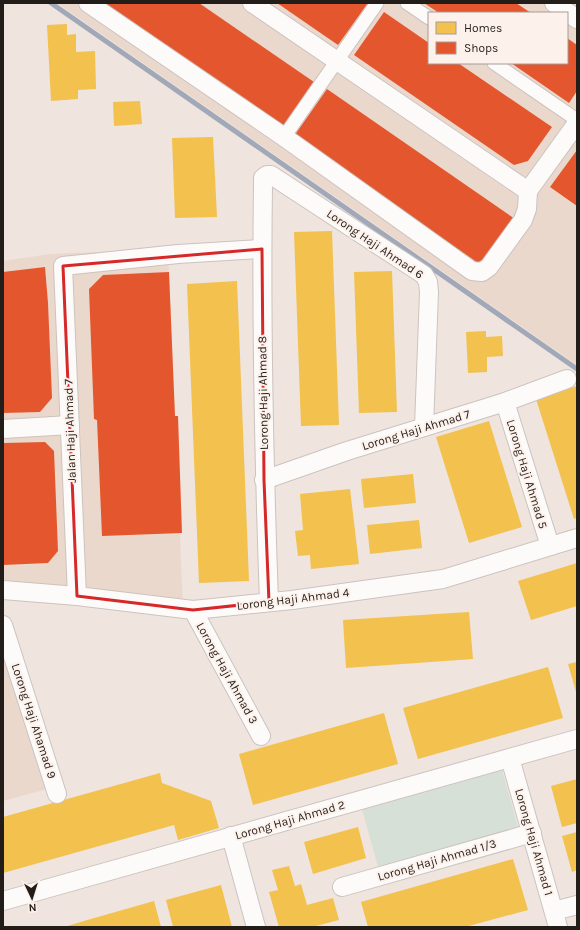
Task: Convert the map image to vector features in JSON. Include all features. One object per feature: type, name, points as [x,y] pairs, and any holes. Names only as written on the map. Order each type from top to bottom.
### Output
[{"type":"street","points":[[88,3],[284,137],[472,271],[482,272],[490,267],[523,220],[527,209],[528,191],[577,122],[495,64]]},
{"type":"street","points":[[252,3],[528,191]]},
{"type":"street","points":[[284,137],[377,3]]},
{"type":"street","points":[[407,3],[428,17]]},
{"type":"street","points":[[554,3],[567,12]]},
{"type":"street","points":[[568,13],[577,19]]},
{"type":"street","name":"Lorong Haji Ahmad 6","points":[[263,184],[265,176],[270,175],[427,278],[429,292],[424,427]]},
{"type":"street","name":"Lorong Haji Ahmad 8","points":[[263,184],[262,249],[264,480],[269,602]]},
{"type":"street","name":"Jalan Haji Ahmad 7","points":[[77,596],[64,266],[178,254],[262,249]]},
{"type":"street","name":"Lorong Haji Ahmad 7","points":[[264,480],[347,451],[505,402],[567,379]]},
{"type":"street","name":"Lorong Haji Ahmad 5","points":[[505,402],[550,546]]},
{"type":"street","points":[[3,429],[70,425]]},
{"type":"street","name":"Lorong Haji Ahmad 4","points":[[3,590],[77,596],[193,610],[269,602],[443,579],[577,538]]},
{"type":"street","name":"Lorong Haji Ahmad 3","points":[[193,610],[261,736]]},
{"type":"street","name":"Lorong Haji Ahamad 9","points":[[3,625],[57,794]]},
{"type":"street","name":"Lorong Haji Ahmad 2","points":[[3,901],[577,739]]},
{"type":"street","name":"Lorong Haji Ahmad 1","points":[[510,758],[556,919]]},
{"type":"street","name":"Lorong Haji Ahmad 1/3","points":[[342,887],[532,833]]},
{"type":"street","points":[[231,836],[256,927]]},
{"type":"street","points":[[556,919],[577,905]]},
{"type":"highlighted area","points":[[262,249],[264,480],[269,602],[193,610],[77,596],[63,266]]},
{"type":"shaded area","points":[[57,3],[577,3],[577,365]]},
{"type":"shaded area","points":[[168,249],[183,608],[3,586],[3,261],[50,254]]},
{"type":"shaded area","points":[[3,649],[47,789],[3,801]]},
{"type":"shaded area","points":[[502,770],[518,827],[378,867],[362,809]]},
{"type":"building: Homes","points":[[67,24],[67,35],[76,34],[76,52],[95,51],[96,89],[78,90],[78,99],[51,101],[47,25]]},
{"type":"building: Homes","points":[[140,101],[142,124],[114,126],[113,102]]},
{"type":"building: Homes","points":[[213,137],[217,217],[175,218],[172,138]]},
{"type":"building: Homes","points":[[332,231],[339,425],[301,426],[294,232]]},
{"type":"building: Homes","points":[[392,271],[397,412],[359,413],[354,272]]},
{"type":"building: Homes","points":[[237,281],[249,581],[199,583],[187,284]]},
{"type":"building: Homes","points":[[486,331],[486,337],[502,336],[503,356],[487,357],[487,372],[468,373],[466,332]]},
{"type":"building: Homes","points":[[577,386],[577,518],[574,519],[536,399]]},
{"type":"building: Homes","points":[[489,421],[522,527],[469,543],[436,437]]},
{"type":"building: Homes","points":[[413,474],[416,503],[364,508],[361,479]]},
{"type":"building: Homes","points":[[350,489],[359,564],[311,569],[310,555],[298,556],[295,531],[303,530],[300,494]]},
{"type":"building: Homes","points":[[419,520],[422,548],[370,554],[367,525]]},
{"type":"building: Homes","points":[[577,563],[577,606],[531,620],[518,581]]},
{"type":"building: Homes","points":[[469,612],[473,659],[346,668],[343,620]]},
{"type":"building: Homes","points":[[577,662],[577,695],[568,664]]},
{"type":"building: Homes","points":[[548,667],[563,718],[418,759],[403,708]]},
{"type":"building: Homes","points":[[384,713],[398,764],[253,805],[239,754]]},
{"type":"building: Homes","points":[[160,773],[162,783],[211,801],[219,828],[178,840],[174,825],[3,873],[3,817]]},
{"type":"building: Homes","points":[[577,779],[577,823],[562,827],[551,786]]},
{"type":"building: Homes","points":[[358,827],[366,858],[313,874],[304,842]]},
{"type":"building: Homes","points":[[577,832],[577,870],[572,872],[562,836]]},
{"type":"building: Homes","points":[[513,859],[528,910],[465,927],[368,927],[361,902]]},
{"type":"building: Homes","points":[[289,866],[295,886],[301,884],[307,905],[333,898],[339,920],[312,927],[279,927],[269,892],[278,890],[272,870]]},
{"type":"building: Homes","points":[[221,885],[232,927],[173,927],[166,900]]},
{"type":"building: Homes","points":[[154,901],[161,927],[64,927],[84,921]]},
{"type":"building: Shops","points":[[100,3],[199,3],[314,82],[282,128]]},
{"type":"building: Shops","points":[[277,3],[368,3],[338,45]]},
{"type":"building: Shops","points":[[424,3],[516,3],[530,12],[438,12]]},
{"type":"building: Shops","points":[[384,12],[428,42],[428,64],[459,64],[552,127],[528,161],[514,165],[354,55]]},
{"type":"building: Shops","points":[[568,39],[577,45],[577,91],[569,103],[512,64],[568,64]]},
{"type":"building: Shops","points":[[327,89],[515,219],[482,266],[294,136]]},
{"type":"building: Shops","points":[[577,150],[577,206],[550,187]]},
{"type":"building: Shops","points":[[45,267],[52,398],[40,412],[3,413],[3,272]]},
{"type":"building: Shops","points":[[169,272],[175,416],[178,416],[182,533],[102,536],[97,420],[94,419],[89,289],[103,275]]},
{"type":"building: Shops","points":[[45,442],[54,451],[58,551],[48,563],[3,565],[3,443]]},
{"type":"waterway","points":[[51,3],[577,369]]}]
